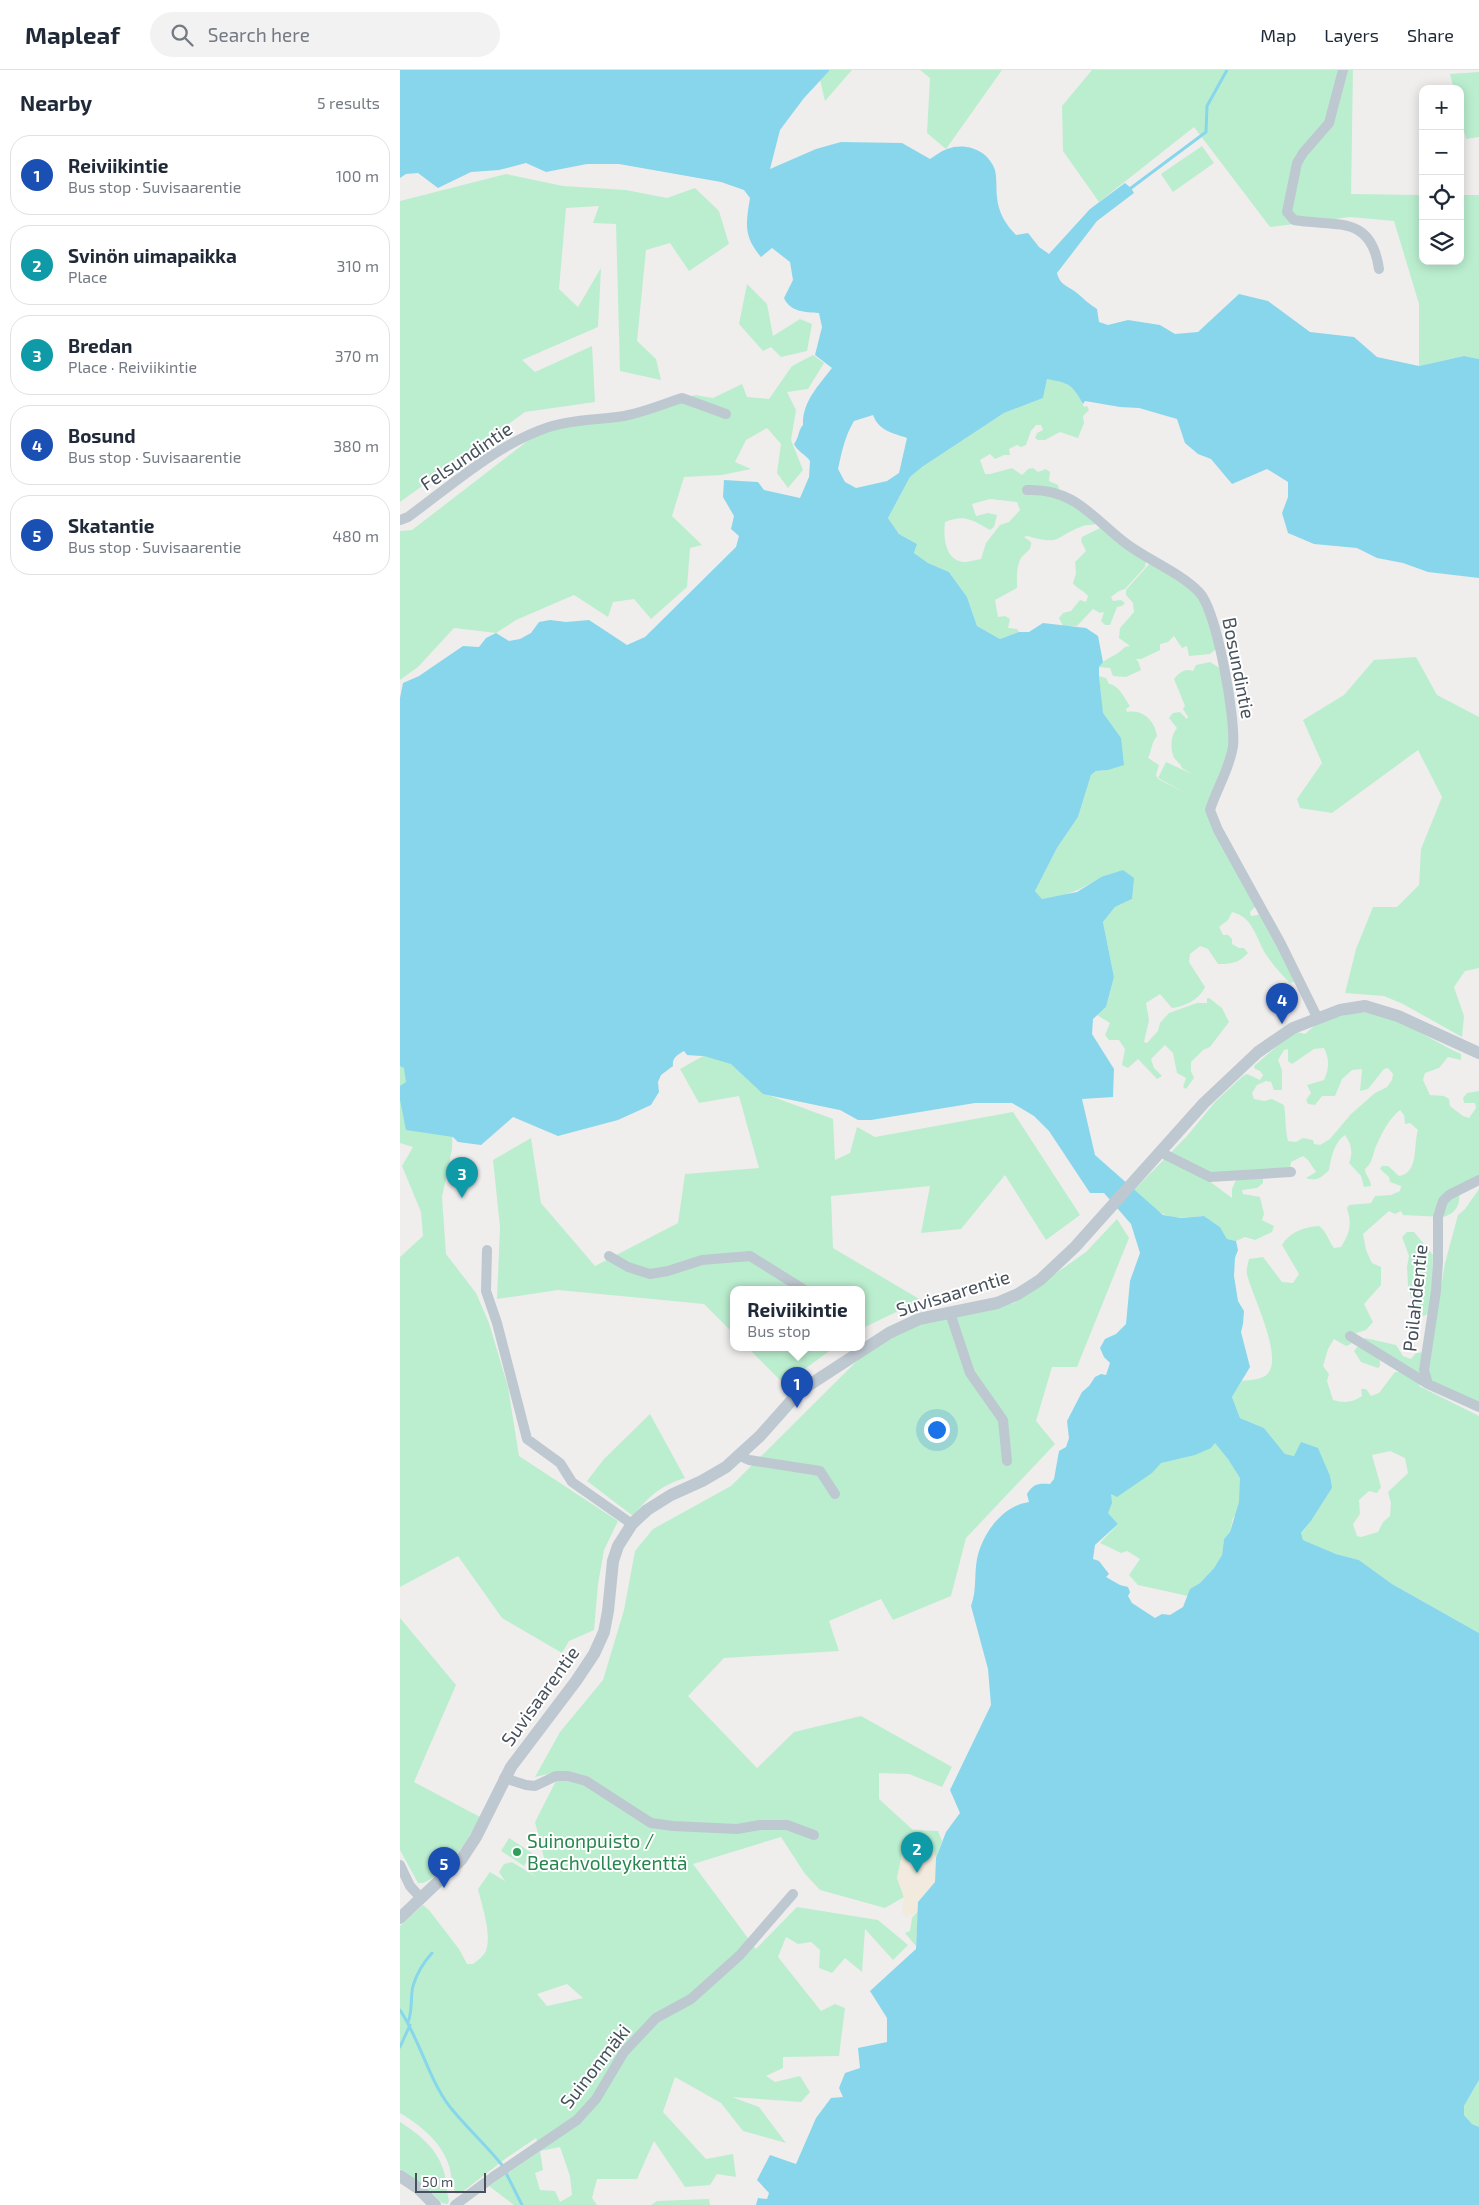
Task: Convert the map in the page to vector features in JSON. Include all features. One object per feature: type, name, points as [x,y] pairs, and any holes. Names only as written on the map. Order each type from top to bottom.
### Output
[{"type":"street","points":[[1343,70],[1330,124],[1303,153],[1298,163],[1287,212],[1294,220],[1343,224],[1354,228],[1373,243],[1379,269]]},
{"type":"street","name":"Felsundintie","points":[[400,520],[408,517],[487,459],[522,438],[548,428],[575,420],[631,414],[654,409],[682,398],[691,399],[726,414]]},
{"type":"street","name":"Bosundintie","points":[[1027,490],[1053,492],[1074,500],[1123,541],[1194,588],[1207,603],[1221,651],[1234,732],[1230,759],[1210,810],[1218,830],[1281,944],[1317,1017]]},
{"type":"street","name":"Suvisaarentie","points":[[865,1345],[907,1324],[950,1312],[997,1303],[1029,1288],[1061,1262],[1204,1103],[1258,1052],[1283,1034],[1317,1017],[1352,1007],[1377,1008],[1479,1053]]},
{"type":"street","points":[[1160,1152],[1210,1177],[1292,1172]]},
{"type":"street","name":"Poilahdentie","points":[[1428,1384],[1424,1370],[1436,1291],[1438,1217],[1443,1200],[1479,1180]]},
{"type":"street","points":[[487,1250],[486,1290],[497,1323],[527,1439],[560,1463],[572,1482],[632,1524]]},
{"type":"street","points":[[609,1256],[628,1268],[650,1274],[668,1271],[702,1260],[750,1256],[797,1286]]},
{"type":"street","points":[[950,1312],[970,1373],[1003,1420],[1007,1461]]},
{"type":"street","points":[[1350,1336],[1428,1384],[1479,1407]]},
{"type":"street","name":"Suvisaarentie","points":[[400,1918],[451,1871],[469,1849],[504,1778],[528,1743],[576,1681],[600,1641],[608,1611],[614,1562],[624,1535],[632,1524],[656,1503],[714,1475],[740,1456],[792,1397],[853,1351]]},
{"type":"street","points":[[740,1456],[749,1460],[820,1471],[835,1494]]},
{"type":"street","points":[[504,1778],[535,1786],[556,1776],[568,1776],[586,1781],[651,1823],[737,1829],[760,1825],[787,1825],[814,1835]]},
{"type":"street","points":[[400,1865],[410,1886],[421,1898]]},
{"type":"street","name":"Suinonmäki","points":[[455,2205],[493,2176],[577,2120],[596,2099],[624,2052],[656,2018],[691,1999],[740,1955],[793,1894]]},
{"type":"street","points":[[400,2176],[418,2188],[435,2205]]},
{"type":"green space","points":[[830,70],[852,70],[825,101],[820,80]]},
{"type":"green space","points":[[920,70],[1002,70],[946,149],[927,133],[930,78]]},
{"type":"green space","points":[[1092,70],[1353,70],[1351,194],[1419,195],[1419,265],[1464,265],[1464,195],[1479,195],[1479,359],[1464,356],[1419,366],[1419,304],[1394,221],[1350,217],[1270,227],[1194,127],[1099,202],[1063,151],[1062,106]]},
{"type":"green space","points":[[1479,72],[1479,137],[1466,139],[1464,131],[1464,85],[1453,85],[1450,74]]},
{"type":"green space","points":[[1202,146],[1214,163],[1173,192],[1161,174]]},
{"type":"green space","points":[[506,174],[563,186],[626,190],[667,198],[695,188],[719,211],[729,244],[689,271],[670,243],[646,250],[637,341],[656,359],[661,380],[620,371],[616,224],[593,223],[599,206],[566,208],[559,289],[578,307],[601,268],[598,327],[522,360],[535,372],[592,346],[595,402],[525,412],[400,502],[400,201]]},
{"type":"green space","points":[[747,284],[767,304],[773,336],[800,319],[812,324],[807,351],[781,357],[771,347],[763,351],[739,324]]},
{"type":"green space","points":[[813,355],[824,363],[808,389],[787,392],[796,410],[791,440],[803,470],[788,488],[777,473],[781,444],[767,428],[746,440],[735,462],[751,469],[722,475],[684,477],[672,516],[702,545],[690,548],[687,587],[651,619],[634,599],[613,602],[608,617],[574,595],[516,620],[496,633],[454,628],[418,667],[400,680],[400,531],[412,530],[538,433],[643,410],[695,395],[713,398],[742,384],[747,397],[769,399],[792,366]]},
{"type":"green space","points":[[1047,378],[1066,384],[1074,389],[1084,407],[1087,406],[1089,410],[1083,416],[1084,423],[1078,438],[1060,432],[1045,440],[1038,440],[1035,438],[1037,433],[1043,430],[1041,425],[1036,425],[1031,431],[1026,445],[1021,447],[1017,445],[1009,449],[1010,455],[1004,455],[995,459],[990,454],[980,460],[985,474],[1012,468],[1022,475],[1028,469],[1033,468],[1038,472],[1046,469],[1050,472],[1049,481],[1058,485],[1060,492],[1098,523],[1083,526],[1053,540],[1024,537],[1031,542],[1031,545],[1019,561],[1017,588],[995,600],[998,617],[1005,616],[1010,619],[1008,628],[1017,629],[1019,632],[1000,639],[977,626],[967,597],[949,572],[928,563],[914,553],[917,544],[899,534],[888,518],[910,477],[922,467],[1004,413],[1043,398]],"holes":[[[990,499],[1017,502],[1020,510],[1009,522],[1000,525],[986,543],[981,559],[966,562],[954,558],[947,548],[945,541],[945,522],[963,518],[978,523],[990,530],[994,527],[997,515],[988,513],[976,516],[972,504]]]},
{"type":"green space","points":[[1102,527],[1146,561],[1145,567],[1125,589],[1111,597],[1113,601],[1121,600],[1125,603],[1117,607],[1110,625],[1105,625],[1101,621],[1104,612],[1100,613],[1093,609],[1077,626],[1063,626],[1059,618],[1063,613],[1071,611],[1080,600],[1086,602],[1088,596],[1073,583],[1076,573],[1075,562],[1086,551],[1081,541],[1082,537]]},
{"type":"green space","points":[[1150,563],[1199,593],[1216,644],[1215,650],[1210,654],[1189,656],[1187,646],[1182,648],[1174,636],[1168,642],[1160,644],[1160,650],[1141,659],[1135,659],[1138,661],[1141,670],[1126,677],[1113,676],[1110,668],[1099,667],[1104,661],[1125,647],[1130,646],[1119,638],[1120,628],[1134,612],[1133,603],[1126,595],[1126,590]]},
{"type":"green space","points":[[1416,657],[1437,695],[1479,717],[1479,968],[1465,971],[1454,987],[1464,1016],[1462,1037],[1403,1004],[1384,996],[1345,993],[1356,949],[1373,907],[1397,907],[1419,885],[1421,849],[1442,797],[1418,750],[1332,813],[1300,808],[1297,799],[1322,763],[1303,720],[1344,695],[1374,660]]},
{"type":"green space","points":[[1210,662],[1220,668],[1232,746],[1208,808],[1256,906],[1250,912],[1251,916],[1262,914],[1294,982],[1290,983],[1270,960],[1250,924],[1232,912],[1228,920],[1219,927],[1223,935],[1228,935],[1232,939],[1232,944],[1239,948],[1244,948],[1248,953],[1234,962],[1218,964],[1208,949],[1200,946],[1190,954],[1189,962],[1205,987],[1196,999],[1182,1006],[1172,1008],[1160,994],[1146,1003],[1149,1020],[1144,1042],[1147,1043],[1158,1031],[1160,1023],[1169,1013],[1197,1003],[1207,1003],[1207,998],[1222,1008],[1229,1022],[1210,1047],[1203,1050],[1191,1062],[1191,1071],[1194,1078],[1186,1089],[1183,1087],[1186,1078],[1177,1073],[1173,1053],[1165,1045],[1151,1059],[1154,1068],[1162,1076],[1157,1079],[1138,1059],[1128,1068],[1122,1065],[1125,1049],[1119,1040],[1109,1040],[1105,1035],[1110,1023],[1097,1015],[1106,1007],[1114,977],[1103,922],[1115,907],[1132,899],[1101,877],[1080,889],[1059,896],[1042,899],[1035,891],[1057,848],[1078,817],[1091,775],[1096,771],[1108,770],[1099,676],[1106,678],[1109,684],[1116,687],[1121,693],[1130,706],[1126,709],[1127,712],[1143,714],[1154,726],[1157,736],[1148,758],[1159,765],[1156,775],[1158,779],[1188,794],[1158,778],[1166,762],[1192,774],[1182,768],[1175,759],[1171,747],[1177,728],[1169,718],[1173,713],[1180,712],[1187,719],[1188,717],[1183,709],[1185,706],[1174,679],[1182,672],[1187,670],[1193,671],[1196,665]]},
{"type":"green space","points":[[1360,1012],[1387,1017],[1400,1022],[1461,1054],[1461,1060],[1448,1057],[1439,1068],[1425,1073],[1423,1080],[1430,1095],[1444,1096],[1449,1099],[1450,1106],[1463,1116],[1469,1118],[1476,1108],[1475,1103],[1464,1103],[1463,1098],[1467,1093],[1479,1091],[1479,1179],[1459,1191],[1457,1208],[1448,1216],[1403,1215],[1401,1211],[1395,1214],[1389,1211],[1363,1234],[1366,1250],[1372,1263],[1381,1267],[1381,1285],[1364,1304],[1373,1322],[1366,1330],[1353,1334],[1351,1344],[1346,1346],[1334,1339],[1328,1349],[1323,1366],[1329,1374],[1327,1381],[1333,1400],[1348,1402],[1362,1396],[1361,1389],[1366,1389],[1371,1396],[1379,1393],[1395,1372],[1403,1372],[1373,1354],[1380,1361],[1378,1368],[1361,1362],[1354,1351],[1365,1338],[1396,1345],[1403,1356],[1411,1359],[1416,1353],[1424,1352],[1419,1386],[1479,1416],[1479,1633],[1392,1584],[1359,1560],[1336,1554],[1303,1540],[1301,1534],[1332,1488],[1294,1456],[1285,1454],[1264,1428],[1240,1418],[1232,1397],[1242,1381],[1263,1377],[1271,1368],[1272,1357],[1266,1327],[1247,1274],[1249,1259],[1263,1257],[1282,1282],[1293,1283],[1299,1274],[1282,1245],[1293,1234],[1303,1229],[1319,1226],[1326,1233],[1334,1248],[1341,1247],[1349,1228],[1347,1208],[1349,1205],[1371,1203],[1375,1196],[1391,1195],[1400,1191],[1401,1186],[1390,1182],[1389,1177],[1380,1169],[1382,1166],[1388,1166],[1399,1176],[1410,1170],[1414,1158],[1418,1130],[1410,1123],[1405,1124],[1404,1115],[1400,1110],[1393,1117],[1384,1130],[1365,1169],[1371,1186],[1364,1187],[1361,1176],[1349,1163],[1351,1149],[1345,1135],[1336,1146],[1329,1170],[1322,1177],[1316,1179],[1306,1178],[1316,1172],[1303,1156],[1291,1162],[1290,1170],[1209,1181],[1232,1198],[1232,1189],[1236,1180],[1263,1178],[1263,1183],[1257,1188],[1242,1190],[1243,1194],[1260,1197],[1264,1214],[1262,1220],[1274,1226],[1272,1232],[1255,1240],[1245,1237],[1236,1241],[1227,1239],[1220,1227],[1204,1216],[1172,1217],[1165,1215],[1134,1190],[1187,1136],[1215,1102],[1243,1076],[1247,1074],[1260,1080],[1263,1075],[1254,1066],[1283,1041],[1297,1032],[1305,1034],[1320,1021]],"holes":[[[1324,1048],[1328,1060],[1327,1072],[1324,1080],[1307,1085],[1311,1093],[1306,1100],[1308,1104],[1315,1105],[1322,1096],[1335,1096],[1342,1079],[1352,1070],[1362,1069],[1360,1091],[1368,1089],[1384,1069],[1388,1068],[1393,1074],[1392,1080],[1387,1087],[1375,1093],[1351,1114],[1330,1139],[1320,1145],[1314,1144],[1313,1140],[1303,1138],[1296,1142],[1288,1141],[1284,1105],[1272,1099],[1264,1101],[1254,1099],[1252,1093],[1257,1085],[1266,1081],[1271,1082],[1274,1090],[1282,1090],[1282,1070],[1278,1060],[1284,1050],[1288,1049],[1288,1061],[1292,1064],[1314,1049]],[[1390,1451],[1405,1458],[1408,1473],[1388,1492],[1391,1503],[1390,1516],[1383,1522],[1378,1532],[1361,1537],[1357,1536],[1353,1524],[1360,1514],[1359,1500],[1369,1491],[1377,1493],[1381,1487],[1372,1455]]]},
{"type":"green space","points":[[703,1027],[840,1110],[768,1095],[833,1119],[835,1160],[850,1153],[857,1127],[875,1137],[1013,1112],[1080,1215],[1046,1240],[1005,1175],[961,1229],[921,1233],[930,1186],[831,1196],[833,1248],[921,1300],[865,1327],[865,1286],[730,1286],[730,1330],[704,1304],[558,1290],[497,1299],[500,1227],[493,1160],[531,1138],[541,1203],[595,1266],[678,1223],[685,1174],[759,1168],[739,1096],[699,1103],[680,1069],[703,1056],[687,1055]]},
{"type":"green space","points":[[400,1054],[453,1117],[452,1149],[442,1197],[446,1254],[476,1293],[489,1323],[508,1387],[519,1456],[618,1521],[604,1550],[598,1584],[594,1630],[569,1641],[562,1653],[502,1618],[458,1556],[400,1587],[400,1257],[423,1236],[421,1212],[402,1166],[413,1147],[400,1143]]},
{"type":"green space","points":[[1479,1189],[1479,1402],[1432,1382],[1427,1373],[1445,1263],[1458,1215],[1465,1209]]},
{"type":"green space","points":[[1117,1219],[1129,1238],[1077,1367],[1052,1367],[1036,1421],[1055,1444],[966,1538],[951,1596],[893,1620],[881,1599],[829,1621],[839,1651],[724,1658],[688,1696],[757,1768],[794,1732],[861,1716],[952,1767],[942,1787],[909,1774],[879,1773],[879,1799],[913,1830],[938,1831],[942,1841],[936,1858],[931,1842],[902,1855],[897,1878],[904,1897],[885,1908],[820,1890],[805,1874],[781,1837],[693,1864],[756,1949],[797,1907],[878,1920],[908,1945],[893,1960],[865,1929],[862,1972],[845,1958],[832,1973],[819,1968],[820,1950],[811,1942],[798,1944],[786,1937],[778,1957],[821,2011],[835,2004],[845,2008],[839,2056],[783,2057],[783,2068],[766,2076],[775,2082],[800,2076],[810,2092],[801,2102],[732,2097],[759,2107],[786,2143],[743,2131],[721,2103],[675,2077],[663,2112],[706,2159],[733,2154],[736,2177],[717,2174],[710,2185],[685,2187],[654,2141],[637,2179],[597,2179],[592,2198],[597,2205],[514,2205],[489,2186],[540,2151],[536,2138],[461,2193],[456,2194],[448,2163],[440,2148],[422,2128],[400,2113],[400,1926],[423,1905],[459,1949],[467,1964],[473,1964],[485,1953],[487,1946],[486,1921],[478,1889],[490,1872],[505,1881],[499,1872],[504,1864],[512,1862],[538,1878],[528,1871],[535,1860],[546,1866],[535,1822],[561,1771],[535,1777],[560,1732],[603,1680],[624,1610],[635,1551],[653,1529],[731,1486],[864,1354],[919,1321],[1014,1303],[1086,1252]],"holes":[[[567,1984],[583,1998],[547,2006],[537,1994]],[[560,2147],[570,2176],[572,2195],[560,2202],[555,2191],[540,2190],[535,2173],[543,2170],[540,2151]]]},
{"type":"green space","points":[[1407,1232],[1414,1232],[1433,1255],[1431,1305],[1429,1313],[1424,1316],[1415,1314],[1408,1285],[1407,1267],[1409,1256],[1402,1237]]},
{"type":"green space","points":[[751,1351],[829,1351],[784,1384]]},
{"type":"green space","points":[[650,1414],[685,1478],[656,1492],[633,1516],[587,1481],[604,1459]]},
{"type":"green space","points":[[1194,1433],[1230,1449],[1252,1499],[1233,1518],[1230,1532],[1224,1539],[1222,1555],[1214,1568],[1200,1583],[1191,1589],[1188,1596],[1138,1585],[1129,1575],[1140,1559],[1127,1551],[1121,1553],[1100,1543],[1118,1524],[1096,1500]]},
{"type":"green space","points":[[400,1618],[456,1685],[414,1782],[480,1817],[470,1835],[449,1864],[423,1883],[418,1883],[400,1850]]},
{"type":"green space","name":"Suinonpuisto / Beachvolleykenttä","points":[[509,1838],[532,1853],[524,1866],[501,1851]]},
{"type":"green space","points":[[918,1911],[916,1946],[905,1933],[910,1931],[912,1918]]},
{"type":"green space","points":[[1479,2046],[1479,2127],[1472,2124],[1464,2115],[1464,2106],[1478,2082]]},
{"type":"green space","points":[[400,2122],[421,2137],[437,2156],[445,2175],[448,2204],[442,2203],[427,2188],[400,2169]]},
{"type":"green space","points":[[709,2199],[710,2205],[651,2205],[657,2201]]},
{"type":"sand","points":[[926,1836],[933,1846],[936,1864],[935,1882],[918,1902],[918,1911],[906,1918],[902,1912],[904,1897],[897,1878],[902,1855],[907,1848],[914,1848]]},
{"type":"water","points":[[400,70],[830,70],[804,98],[780,130],[770,169],[816,149],[841,142],[902,143],[930,159],[940,152],[954,147],[976,149],[987,157],[995,170],[999,208],[1009,227],[1016,235],[1028,233],[1039,247],[1049,254],[1090,209],[1125,183],[1131,188],[1134,193],[1097,221],[1057,273],[1060,281],[1097,309],[1099,322],[1108,325],[1128,320],[1160,325],[1175,334],[1198,332],[1239,294],[1268,301],[1310,332],[1354,337],[1377,357],[1419,366],[1464,356],[1479,359],[1479,578],[1428,572],[1403,563],[1377,558],[1357,548],[1314,544],[1288,533],[1282,513],[1288,497],[1288,482],[1267,469],[1232,484],[1211,459],[1198,454],[1185,443],[1177,419],[1139,408],[1085,401],[1083,404],[1073,388],[1065,383],[1047,379],[1043,398],[1004,413],[922,467],[910,477],[888,518],[899,534],[917,544],[914,553],[928,563],[949,572],[967,597],[977,626],[1000,639],[1019,632],[1029,632],[1043,623],[1086,628],[1098,636],[1103,662],[1099,667],[1099,676],[1103,713],[1121,738],[1124,765],[1108,770],[1096,771],[1091,775],[1078,817],[1057,848],[1035,891],[1042,899],[1077,892],[1101,877],[1123,870],[1134,878],[1132,899],[1115,907],[1103,922],[1114,977],[1106,1007],[1093,1019],[1092,1034],[1114,1069],[1113,1097],[1082,1099],[1095,1155],[1163,1215],[1181,1218],[1204,1216],[1220,1227],[1227,1239],[1236,1241],[1238,1250],[1235,1258],[1234,1276],[1238,1301],[1244,1311],[1241,1332],[1250,1367],[1232,1397],[1240,1418],[1264,1428],[1285,1454],[1294,1456],[1301,1442],[1318,1448],[1330,1476],[1332,1488],[1301,1533],[1303,1540],[1336,1554],[1359,1560],[1392,1584],[1479,1633],[1479,2080],[1464,2106],[1464,2115],[1472,2124],[1479,2127],[1479,2205],[756,2205],[758,2198],[767,2199],[769,2193],[757,2180],[770,2155],[796,2164],[816,2118],[831,2098],[843,2097],[839,2088],[845,2073],[860,2068],[858,2048],[887,2042],[887,2018],[870,1991],[916,1949],[918,1902],[935,1882],[936,1858],[946,1832],[960,1813],[950,1790],[991,1705],[988,1669],[971,1606],[977,1559],[983,1540],[1002,1515],[1010,1509],[1029,1502],[1027,1494],[1031,1488],[1039,1484],[1050,1484],[1054,1479],[1059,1451],[1066,1447],[1069,1438],[1067,1421],[1082,1392],[1095,1377],[1101,1374],[1106,1375],[1110,1363],[1104,1357],[1100,1348],[1105,1339],[1116,1334],[1126,1324],[1130,1281],[1140,1253],[1131,1224],[1104,1193],[1090,1193],[1049,1131],[1034,1116],[1012,1103],[975,1103],[871,1120],[858,1120],[840,1110],[763,1094],[731,1064],[704,1056],[687,1055],[684,1051],[673,1061],[673,1066],[661,1075],[658,1082],[659,1092],[651,1105],[618,1120],[558,1136],[513,1117],[481,1145],[458,1142],[453,1137],[406,1130],[400,1100],[400,1086],[406,1082],[404,1068],[400,1066],[400,698],[403,683],[419,676],[463,646],[479,647],[486,638],[496,633],[509,641],[520,639],[531,633],[539,622],[550,620],[566,622],[589,620],[627,645],[645,637],[736,547],[739,536],[731,529],[734,516],[723,497],[724,480],[758,482],[764,490],[800,498],[809,477],[810,461],[794,444],[803,425],[803,417],[808,401],[832,368],[815,355],[822,327],[819,313],[803,312],[794,309],[784,298],[793,280],[790,262],[772,248],[761,257],[751,242],[747,229],[750,198],[744,190],[721,182],[619,164],[587,164],[546,172],[526,163],[499,170],[471,172],[438,188],[418,173],[406,174],[400,178]],"holes":[[[873,415],[883,428],[907,438],[899,473],[887,481],[856,488],[845,482],[838,469],[841,456],[846,438],[854,421]],[[1215,1443],[1240,1478],[1239,1502],[1230,1532],[1224,1539],[1222,1555],[1214,1568],[1200,1583],[1190,1589],[1183,1607],[1170,1615],[1162,1614],[1155,1618],[1132,1603],[1128,1596],[1130,1592],[1128,1587],[1106,1577],[1109,1574],[1099,1561],[1093,1559],[1095,1545],[1118,1524],[1108,1513],[1112,1503],[1111,1494],[1117,1497],[1152,1473],[1161,1463],[1195,1455],[1211,1448]]]},
{"type":"waterway","points":[[1131,188],[1206,132],[1207,106],[1227,70]]},
{"type":"waterway","points":[[408,2022],[415,1981],[421,1968],[432,1953]]},
{"type":"waterway","points":[[400,2010],[442,2096],[502,2165]]},
{"type":"waterway","points":[[400,2047],[410,2025]]},
{"type":"waterway","points":[[506,2173],[522,2205]]},
{"type":"place","name":"Bosund","points":[[1282,1024]]},
{"type":"place","name":"Bredan","points":[[462,1198]]},
{"type":"place","name":"Reiviikintie","points":[[797,1408]]},
{"type":"place","name":"Suinonpuisto / Beachvolleykenttä","points":[[517,1852]]},
{"type":"place","name":"Svinön uimapaikka","points":[[917,1873]]},
{"type":"place","name":"Skatantie","points":[[444,1888]]}]
